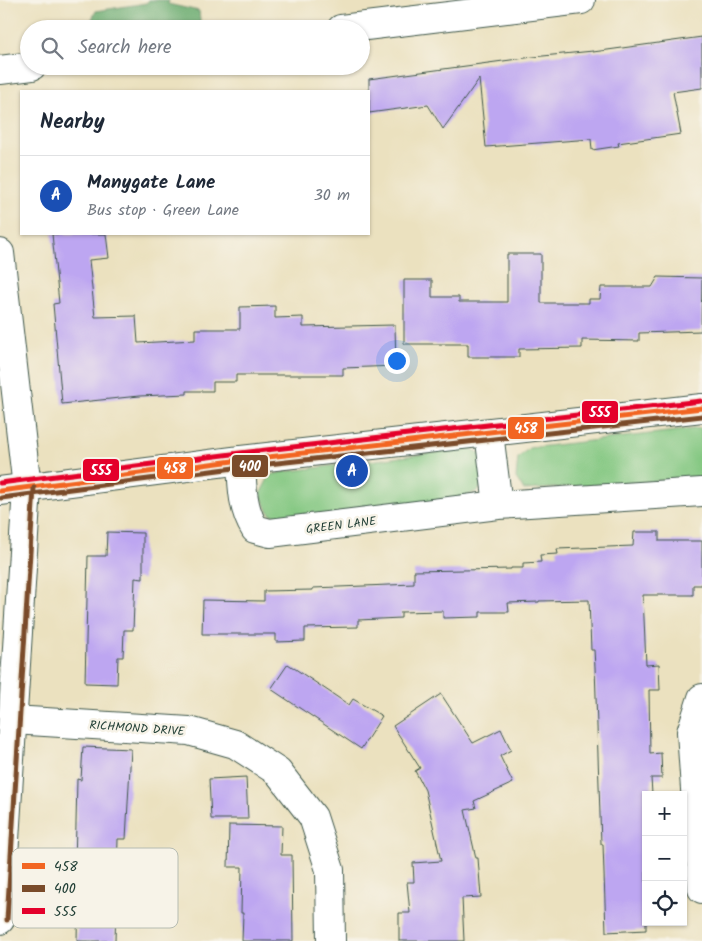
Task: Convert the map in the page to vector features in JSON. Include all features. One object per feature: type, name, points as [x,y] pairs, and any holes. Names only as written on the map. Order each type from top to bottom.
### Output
[{"type":"street","points":[[370,25],[581,0]]},
{"type":"street","points":[[0,70],[20,68]]},
{"type":"street","points":[[0,253],[27,488],[0,920]]},
{"type":"street","points":[[0,491],[241,460],[702,408]]},
{"type":"street","points":[[489,433],[498,505]]},
{"type":"street","name":"GREEN LANE","points":[[241,460],[243,488],[249,519],[255,529],[270,533],[498,505],[702,492]]},
{"type":"street","points":[[702,698],[691,732],[702,888]]},
{"type":"street","name":"RICHMOND DRIVE","points":[[13,720],[188,731],[235,744],[278,772],[313,817],[330,870],[332,941]]},
{"type":"green space","points":[[149,0],[169,0],[168,4],[199,11],[200,20],[92,20],[96,11],[146,3]]},
{"type":"green space","points":[[702,428],[702,478],[524,490],[516,478],[518,458],[529,448]]},
{"type":"green space","points":[[471,448],[482,455],[487,476],[479,490],[458,500],[291,520],[270,514],[260,494],[270,475],[283,472]]},
{"type":"building","points":[[702,37],[702,88],[673,92],[681,134],[618,143],[619,146],[592,150],[591,139],[486,147],[479,79],[443,129],[428,105],[370,113],[369,79],[533,57],[593,52]]},
{"type":"building","points":[[52,235],[106,235],[109,258],[89,260],[95,317],[136,316],[138,343],[195,340],[195,329],[240,329],[240,307],[275,306],[275,318],[303,317],[303,327],[395,325],[396,366],[343,368],[343,375],[236,375],[236,382],[213,382],[213,391],[187,391],[187,394],[139,396],[62,404],[53,304],[59,303]]},
{"type":"building","points":[[507,254],[541,254],[541,303],[589,303],[589,299],[600,299],[601,287],[652,287],[658,277],[702,278],[701,331],[639,333],[639,341],[582,340],[582,348],[519,349],[519,357],[468,357],[468,344],[404,344],[404,280],[432,280],[432,297],[459,297],[459,302],[507,302]]},
{"type":"building","points":[[107,532],[143,533],[143,579],[135,578],[133,630],[124,630],[123,657],[118,657],[117,684],[85,683],[88,556],[106,556]]},
{"type":"building","points":[[634,532],[659,532],[659,541],[702,541],[702,585],[693,585],[693,595],[643,595],[646,665],[659,664],[660,690],[649,690],[650,754],[661,753],[662,778],[651,778],[652,791],[642,791],[642,926],[646,926],[646,930],[606,932],[595,667],[594,650],[591,650],[589,600],[508,603],[509,612],[480,612],[480,617],[443,618],[443,611],[401,612],[401,618],[358,620],[358,627],[305,628],[305,641],[276,642],[276,634],[202,634],[203,600],[264,601],[264,591],[414,584],[414,571],[523,568],[523,563],[541,562],[540,555],[558,554],[557,549],[633,546]]},
{"type":"building","points":[[288,664],[349,705],[353,699],[382,716],[361,749],[271,689]]},
{"type":"building","points":[[441,694],[473,743],[501,729],[511,750],[500,756],[513,783],[474,801],[476,808],[465,810],[476,858],[478,858],[481,897],[462,898],[464,941],[399,941],[399,913],[410,913],[407,882],[414,882],[413,863],[441,861],[425,790],[415,771],[420,768],[393,726]]},
{"type":"building","points":[[83,747],[131,749],[126,839],[118,839],[118,848],[75,848],[77,779],[81,780]]},
{"type":"building","points":[[246,777],[248,819],[211,819],[209,779]]},
{"type":"building","points":[[229,825],[282,826],[281,855],[292,855],[293,941],[242,941],[242,867],[228,867]]},
{"type":"building","points":[[77,928],[115,928],[115,941],[77,941]]},
{"type":"transit line","name":"555","points":[[0,483],[240,453],[701,401]]},
{"type":"transit line","name":"458","points":[[0,491],[241,460],[702,408]]},
{"type":"transit line","name":"400","points":[[1,498],[242,467],[702,416]]},
{"type":"transit line","name":"400","points":[[7,920],[34,488]]},
{"type":"place","name":"Manygate Lane","points":[[352,471]]}]
